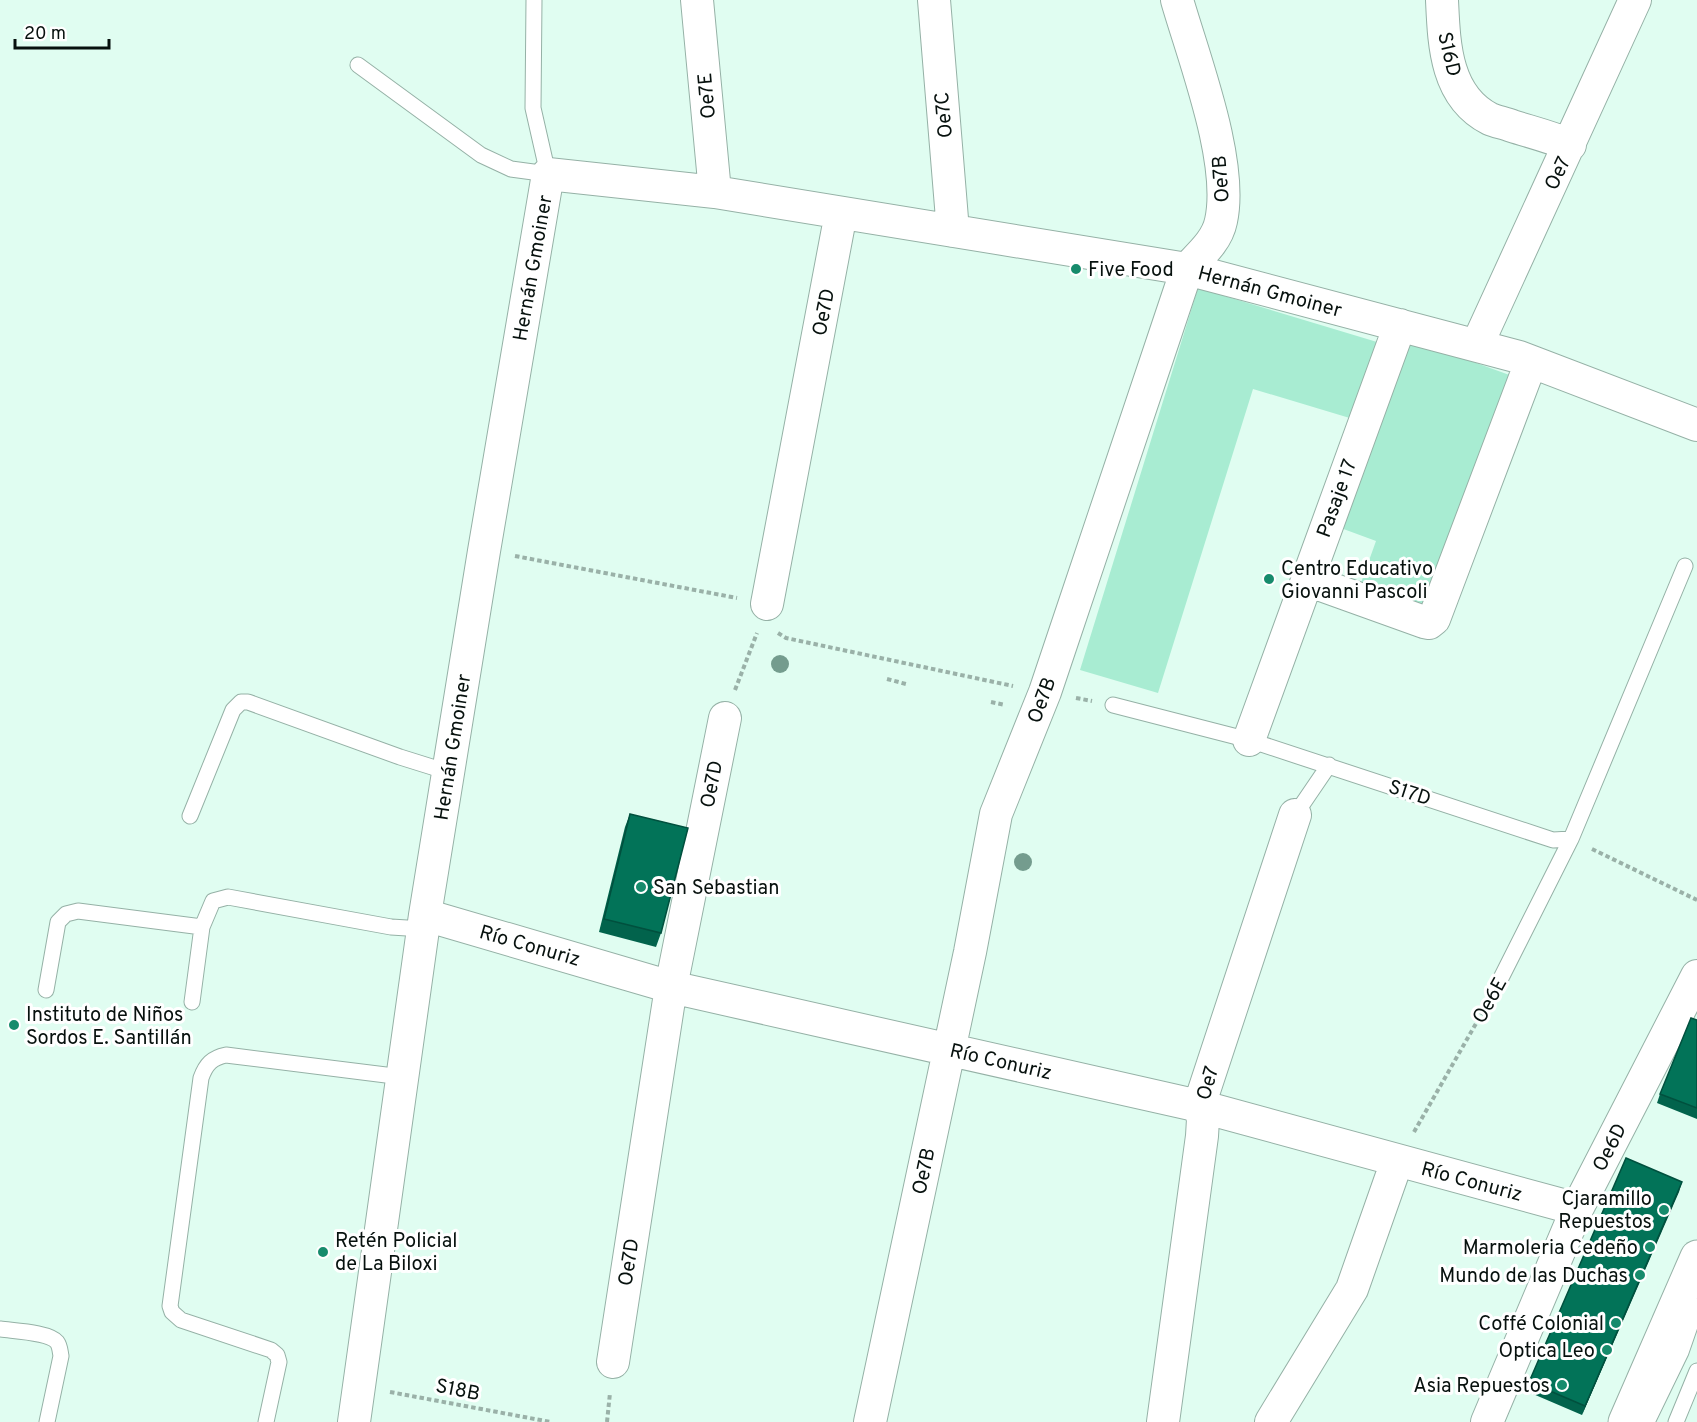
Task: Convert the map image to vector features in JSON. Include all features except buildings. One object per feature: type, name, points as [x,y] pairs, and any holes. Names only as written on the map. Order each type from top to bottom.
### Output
[{"type":"main road","points":[[1625,1422],[1697,1257]]},
{"type":"street","name":"Oe7E","points":[[698,0],[715,192]]},
{"type":"street","name":"Oe7C","points":[[934,0],[952,231]]},
{"type":"street","name":"Oe7B","points":[[870,1422],[970,952],[996,814],[1045,692],[1187,269],[1209,246],[1221,222],[1224,186],[1215,129],[1177,0]]},
{"type":"street","name":"S16D","points":[[1442,0],[1444,44],[1448,63],[1455,83],[1468,102],[1490,118],[1570,145]]},
{"type":"street","name":"Oe7","points":[[1477,345],[1635,0]]},
{"type":"street","name":"Hernán Gmoiner","points":[[354,1422],[424,922],[548,174],[715,192],[1187,269],[1477,345],[1531,362],[1697,425]]},
{"type":"street","name":"Oe7D","points":[[767,604],[841,213]]},
{"type":"street","name":"Pasaje 17","points":[[1249,740],[1400,325]]},
{"type":"street","points":[[1307,580],[1430,623],[1434,619],[1531,362]]},
{"type":"street","name":"Oe7D","points":[[613,1362],[671,987],[724,718]]},
{"type":"street","name":"Oe7","points":[[1163,1422],[1202,1136],[1203,1119],[1198,1106],[1295,815]]},
{"type":"street","name":"Río Conuriz","points":[[424,922],[671,987],[1198,1106],[1577,1209]]},
{"type":"street","name":"Oe6D","points":[[1487,1422],[1577,1209],[1697,976]]},
{"type":"street","points":[[1271,1422],[1352,1289],[1397,1161]]},
{"type":"lane","points":[[358,65],[481,155],[511,169],[548,174],[533,108],[534,0]]},
{"type":"lane","name":"Oe6E","points":[[1497,986],[1571,839],[1685,566]]},
{"type":"lane","points":[[190,816],[232,710],[241,702],[248,702],[399,758],[448,772]]},
{"type":"lane","name":"S17D","points":[[1113,705],[1249,740],[1553,840],[1571,839]]},
{"type":"lane","name":"Oe7","points":[[1295,815],[1329,765]]},
{"type":"lane","points":[[192,1002],[202,927],[213,901],[228,897],[391,927],[424,922]]},
{"type":"lane","points":[[46,990],[58,922],[66,914],[78,911],[202,927]]},
{"type":"lane","points":[[266,1422],[279,1362],[277,1355],[271,1350],[181,1320],[172,1312],[170,1306],[201,1077],[205,1066],[215,1057],[226,1055],[402,1077]]},
{"type":"lane","points":[[1647,1422],[1681,1352],[1697,1306]]},
{"type":"lane","points":[[0,1329],[48,1336],[56,1340],[60,1347],[61,1356],[47,1422]]},
{"type":"lane","points":[[1676,1422],[1697,1371]]},
{"type":"path","points":[[484,551],[767,604]]},
{"type":"path","points":[[767,604],[777,631],[786,638],[1045,692]]},
{"type":"path","points":[[724,718],[767,604]]},
{"type":"path","points":[[887,679],[906,684]]},
{"type":"path","points":[[991,702],[1005,705]]},
{"type":"path","points":[[1571,839],[1697,900]]},
{"type":"path","name":"Oe6E","points":[[1397,1161],[1497,986]]},
{"type":"path","name":"S18B","points":[[359,1386],[551,1422]]},
{"type":"green space","points":[[1198,288],[1377,342],[1353,419],[1253,389],[1158,693],[1080,670]]},
{"type":"green space","points":[[1407,338],[1515,377],[1427,619],[1357,594],[1376,541],[1338,527]]},
{"type":"place","name":"Five Food","points":[[1076,269]]},
{"type":"place","name":"Centro Educativo Giovanni Pascoli","points":[[1269,579]]},
{"type":"place","name":"San Sebastian","points":[[641,887]]},
{"type":"place","name":"Instituto de Niños Sordos E. Santillán","points":[[14,1025]]},
{"type":"place","name":"Cjaramillo Repuestos","points":[[1664,1210]]},
{"type":"place","name":"Marmoleria Cedeño","points":[[1650,1247]]},
{"type":"place","name":"Retén Policial de La Biloxi","points":[[323,1252]]},
{"type":"place","name":"Mundo de las Duchas","points":[[1640,1275]]},
{"type":"place","name":"Coffé Colonial","points":[[1616,1323]]},
{"type":"place","name":"Optica Leo","points":[[1607,1350]]},
{"type":"place","name":"Asia Repuestos","points":[[1562,1385]]}]
